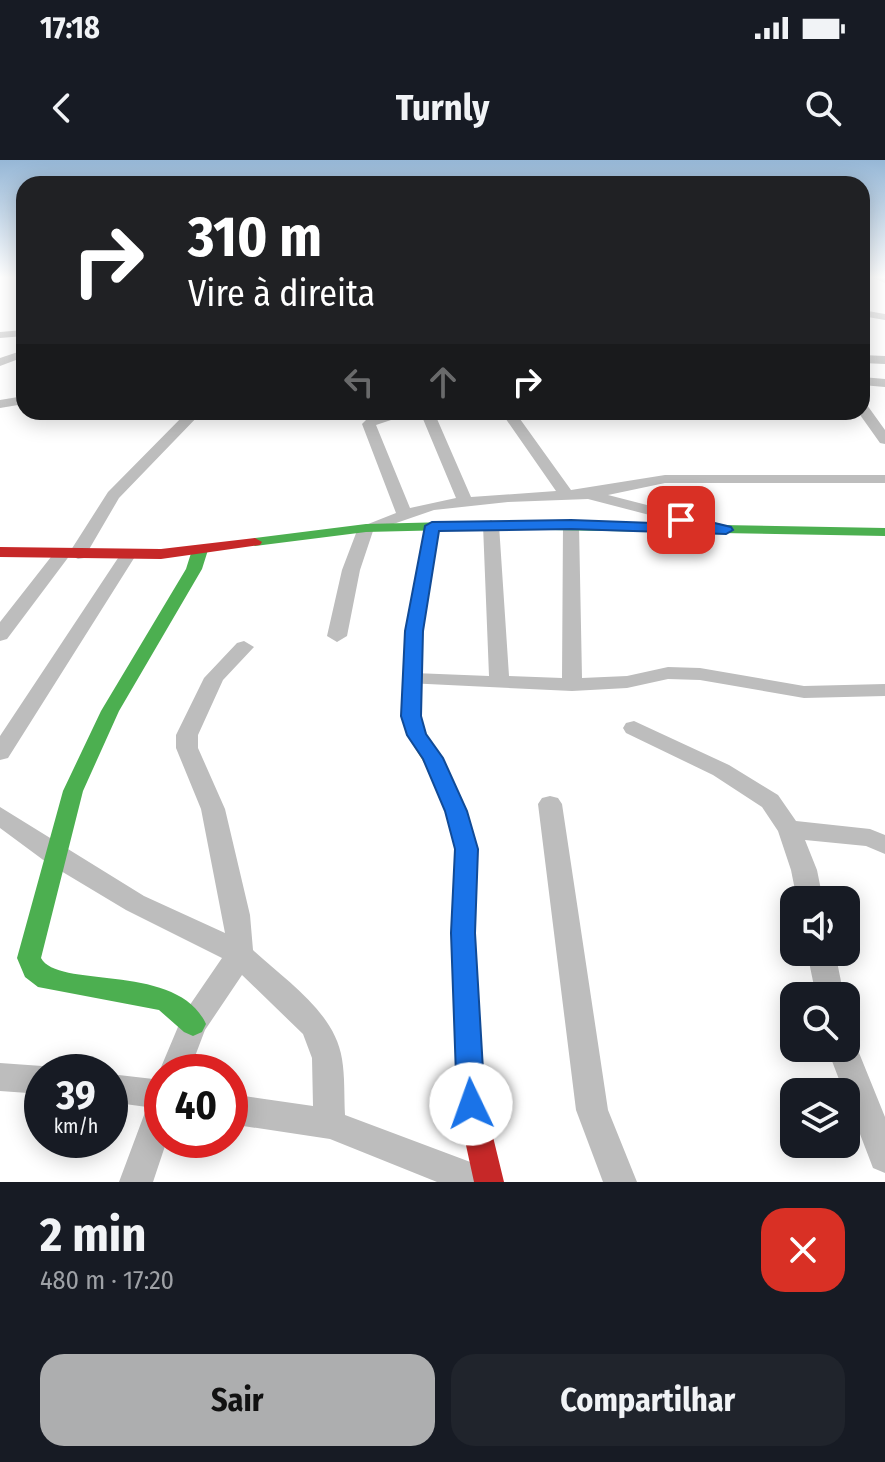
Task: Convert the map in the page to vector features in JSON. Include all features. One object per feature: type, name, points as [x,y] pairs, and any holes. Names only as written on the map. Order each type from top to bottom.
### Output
[{"type":"street","points":[[870,419],[885,440]]},
{"type":"street","points":[[0,635],[71,553],[106,504],[187,420]]},
{"type":"street","points":[[374,420],[369,424],[404,513]]},
{"type":"street","points":[[431,420],[465,501]]},
{"type":"street","points":[[514,420],[565,493]]},
{"type":"street","points":[[337,636],[351,570],[366,528],[404,513],[465,501],[588,494],[675,478],[885,479]]},
{"type":"street","points":[[588,494],[658,515],[726,530]]},
{"type":"street","points":[[491,525],[499,682]]},
{"type":"street","points":[[0,552],[128,555],[200,550],[366,528],[432,526],[571,525],[885,532]]},
{"type":"street","points":[[571,525],[572,685]]},
{"type":"street","points":[[248,1112],[330,1124],[477,1181],[463,933],[466,849],[456,811],[433,758],[417,735],[410,706],[414,679],[414,631],[424,556],[432,526]]},
{"type":"street","points":[[193,1024],[167,1001],[140,993],[47,979],[34,970],[29,958],[73,791],[110,711],[194,569],[200,550]]},
{"type":"street","points":[[0,753],[128,555]]},
{"type":"street","points":[[181,1054],[193,1024],[240,955],[237,915],[213,809],[187,748],[187,735],[214,678],[244,647]]},
{"type":"street","points":[[414,679],[572,685],[627,682],[668,673],[700,674],[804,692],[885,690]]},
{"type":"street","points":[[634,728],[721,770],[770,801],[789,829],[807,886]]},
{"type":"street","points":[[0,803],[7,822],[55,855],[135,903],[206,935],[240,955],[313,1025],[323,1042],[327,1058],[330,1124]]},
{"type":"street","points":[[550,804],[592,1110],[620,1182]]},
{"type":"street","points":[[789,829],[870,838],[885,845]]},
{"type":"street","points":[[848,1062],[885,1157]]},
{"type":"street","points":[[0,1077],[24,1079]]},
{"type":"street","points":[[136,1182],[144,1158]]},
{"type":"traffic: fast","points":[[255,542],[366,528],[491,525],[885,532]]},
{"type":"traffic: fast","points":[[193,1024],[167,1001],[140,993],[47,979],[34,970],[29,958],[73,791],[110,711],[194,569],[200,550]]},
{"type":"traffic: slow","points":[[432,526],[414,631],[411,716],[417,735],[438,769]]},
{"type":"traffic: jam","points":[[0,552],[161,554],[255,542]]},
{"type":"traffic: jam","points":[[438,769],[456,811],[466,849],[463,933],[471,1104],[489,1182]]},
{"type":"route","points":[[471,1104],[463,933],[466,849],[456,811],[433,758],[417,735],[411,716],[414,631],[432,526],[571,525],[726,530],[681,520]]}]
